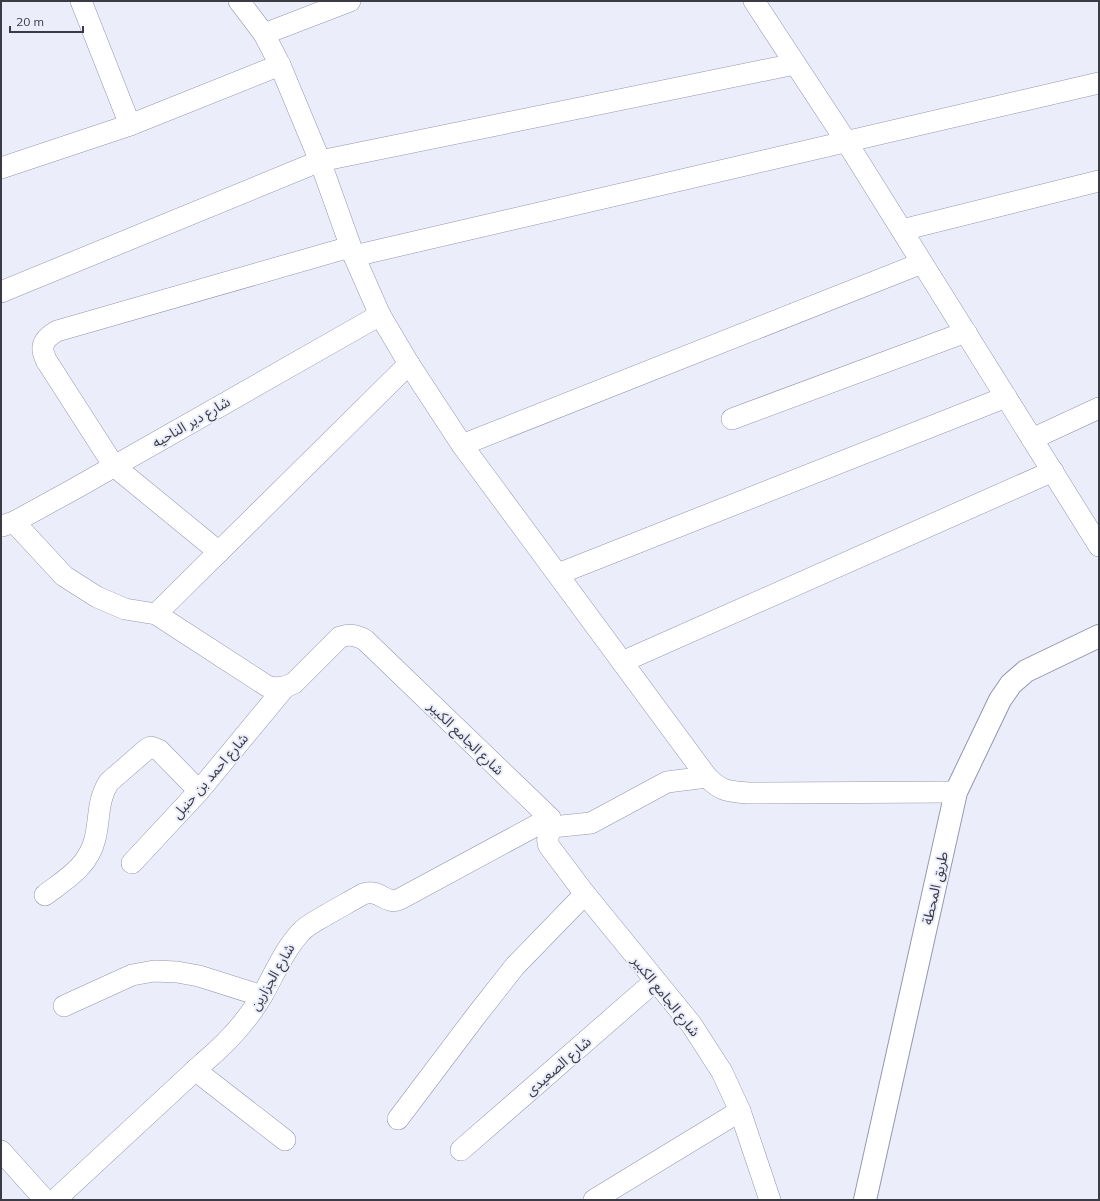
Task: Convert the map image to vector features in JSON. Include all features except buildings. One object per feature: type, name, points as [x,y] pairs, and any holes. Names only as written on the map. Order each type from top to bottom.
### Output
[{"type":"street","points":[[81,1],[130,125]]},
{"type":"street","points":[[239,1],[264,34],[280,65],[320,161],[352,251],[380,315],[409,364],[462,445],[707,777],[714,784],[725,790],[748,793],[956,792]]},
{"type":"street","points":[[264,34],[350,1]]},
{"type":"street","points":[[754,1],[846,141],[1099,546]]},
{"type":"street","points":[[1,292],[320,161],[795,64]]},
{"type":"street","points":[[1,168],[130,125],[280,65]]},
{"type":"street","points":[[219,552],[114,466],[46,360],[42,350],[44,342],[50,335],[352,251],[846,141],[1099,82]]},
{"type":"street","points":[[902,230],[1099,181]]},
{"type":"street","points":[[462,445],[922,263]]},
{"type":"street","name":"شارع دير الناحيه","points":[[7,524],[114,466],[380,315]]},
{"type":"street","points":[[732,419],[966,332]]},
{"type":"street","points":[[156,614],[409,364]]},
{"type":"street","points":[[558,574],[1006,397]]},
{"type":"street","points":[[1032,438],[1099,408]]},
{"type":"street","points":[[622,662],[1053,471]]},
{"type":"street","points":[[7,524],[64,576],[97,597],[125,609],[156,614],[267,686],[276,688],[285,687]]},
{"type":"street","name":"شارع الجامع الكبير","points":[[285,687],[294,683],[340,637],[348,635],[357,636],[365,640],[551,823],[547,837],[549,846],[585,894],[695,1030],[722,1072],[740,1111],[770,1200]]},
{"type":"street","name":"طريق المحطة","points":[[865,1200],[956,792],[1000,700],[1011,684],[1026,671],[1099,636]]},
{"type":"street","name":"شارع احمد بن حنبل","points":[[132,863],[199,791],[285,687]]},
{"type":"street","points":[[44,895],[72,876],[82,865],[95,839],[100,801],[105,788],[109,782],[147,749],[151,747],[159,750],[199,791]]},
{"type":"street","points":[[551,823],[591,822],[666,782],[707,777]]},
{"type":"street","name":"شارع الجزارين","points":[[55,1200],[195,1070],[220,1049],[236,1032],[250,1015],[262,996],[290,944],[302,931],[363,894],[375,892],[387,899],[396,900],[551,823]]},
{"type":"street","points":[[398,1119],[515,966],[585,894]]},
{"type":"street","points":[[64,1006],[132,975],[154,971],[177,972],[199,976],[262,996]]},
{"type":"street","name":"شارع الصعيدى","points":[[461,1150],[655,981]]},
{"type":"street","points":[[195,1070],[285,1140]]},
{"type":"street","points":[[594,1200],[740,1111]]},
{"type":"street","points":[[1,1151],[45,1200]]}]
